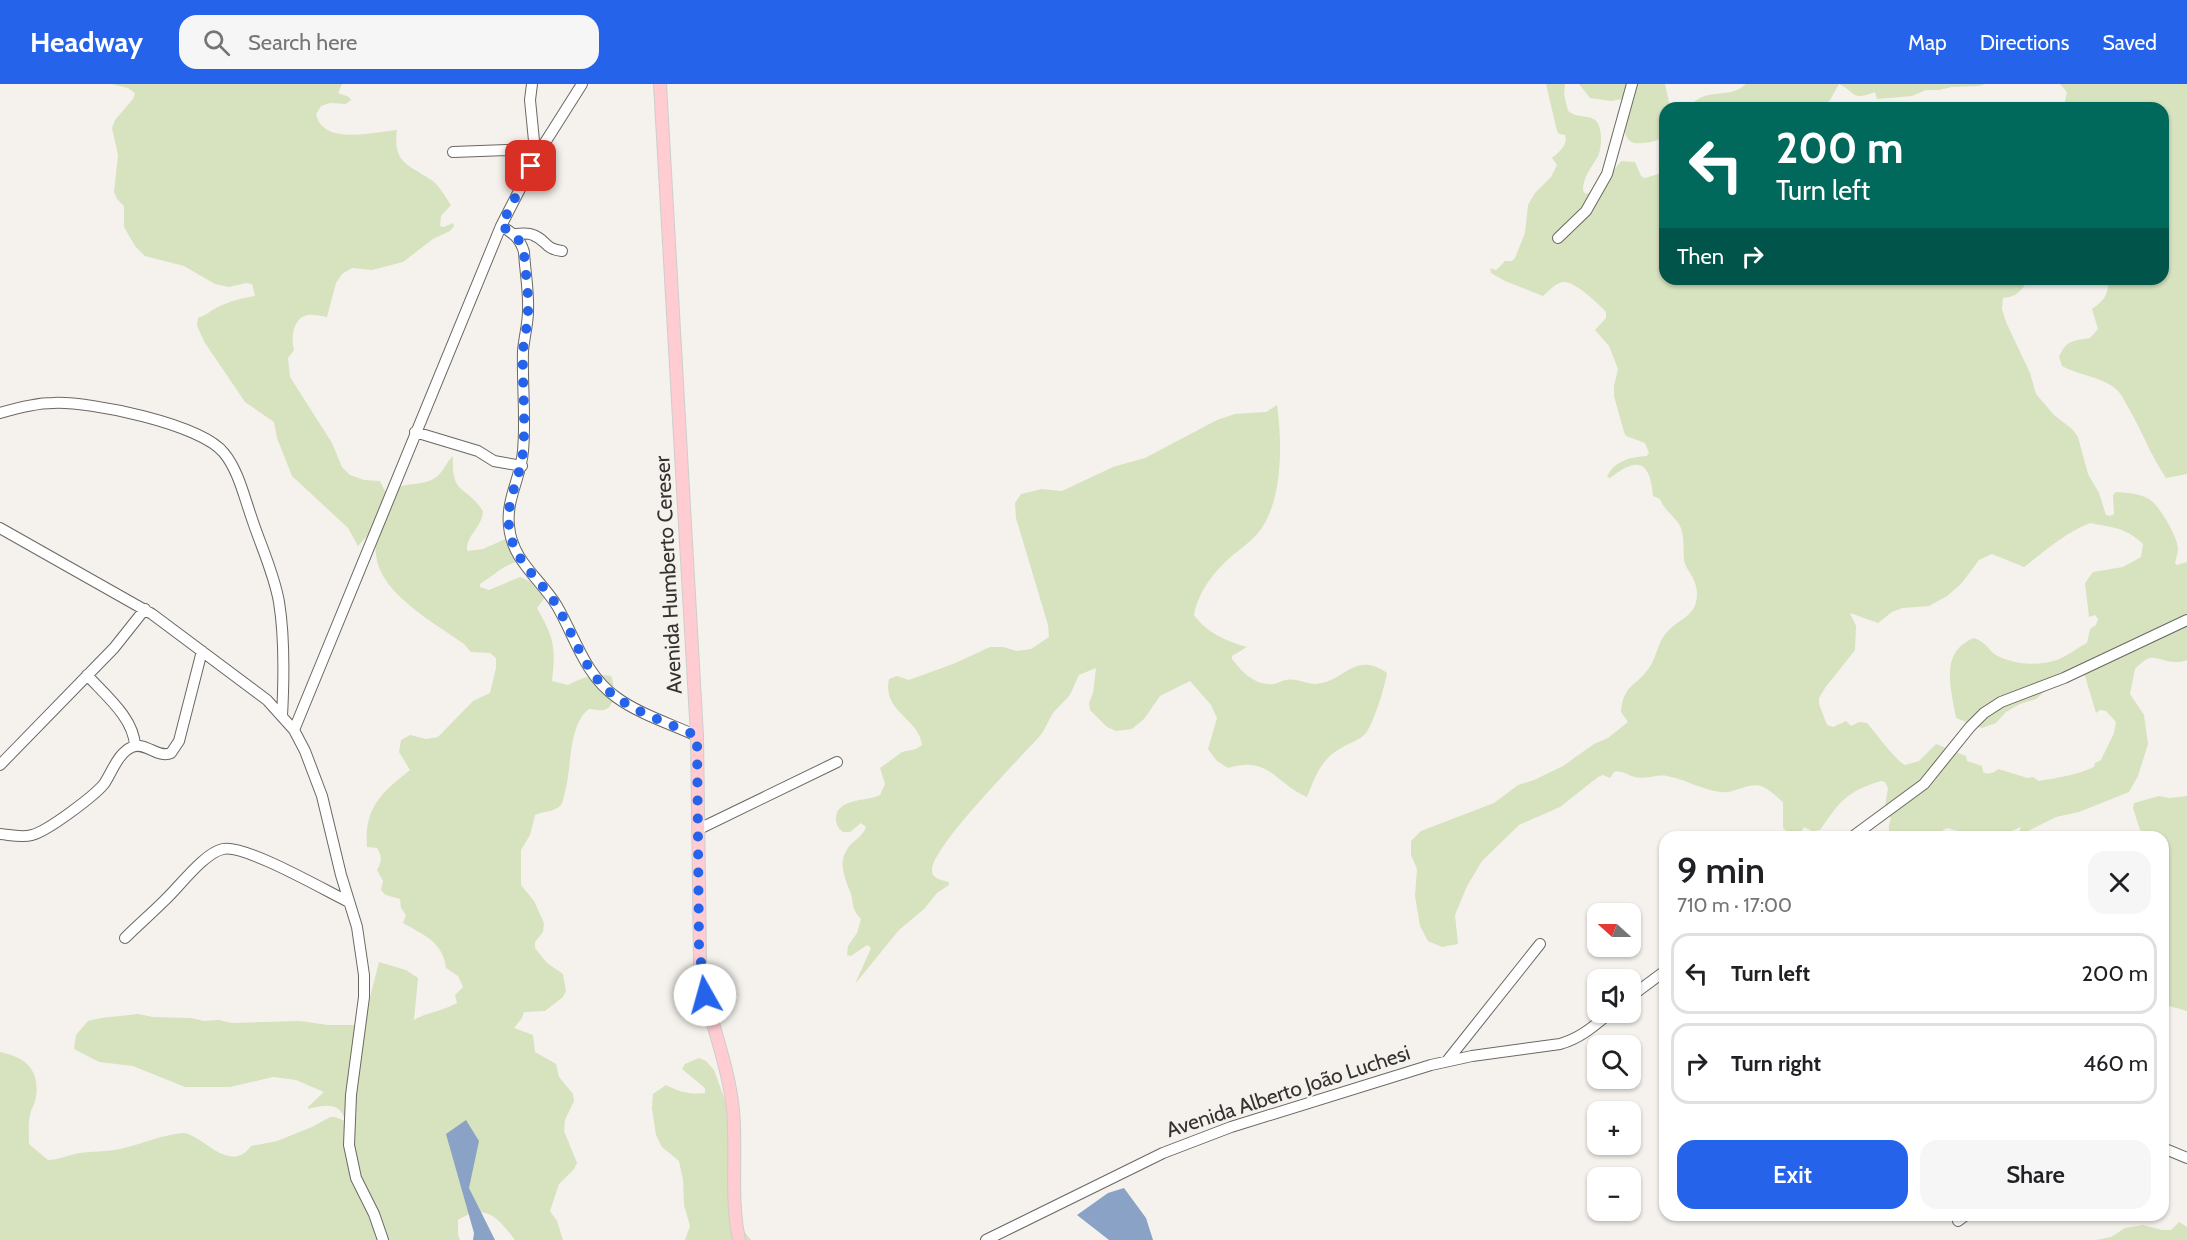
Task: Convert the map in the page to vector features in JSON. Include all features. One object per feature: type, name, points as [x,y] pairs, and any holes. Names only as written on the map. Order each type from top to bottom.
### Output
[{"type":"main road","name":"Avenida Humberto Cereser","points":[[660,84],[697,736],[700,961],[705,995],[728,1082],[733,1111],[734,1191],[739,1240]]},
{"type":"street","points":[[532,84],[530,100],[537,151]]},
{"type":"street","points":[[294,730],[501,226],[537,151],[582,84]]},
{"type":"street","points":[[1558,238],[1586,211],[1602,183],[1615,148],[1632,84]]},
{"type":"street","points":[[453,152],[537,151]]},
{"type":"street","points":[[501,226],[514,234],[524,252],[528,310],[523,351],[522,466],[513,488],[509,512],[512,541],[522,563],[557,606],[587,664],[605,688],[616,697],[697,736]]},
{"type":"street","points":[[514,234],[531,233],[552,250],[562,251]]},
{"type":"street","points":[[0,413],[52,403],[96,406],[184,429],[206,438],[224,452],[242,492],[278,600],[282,656],[282,716]]},
{"type":"street","points":[[415,432],[478,451],[494,461],[522,466]]},
{"type":"street","points":[[0,528],[145,609],[260,695],[294,730],[305,751],[322,796],[361,952],[364,997],[351,1095],[349,1145],[356,1178],[374,1214],[383,1240]]},
{"type":"street","points":[[0,765],[114,648],[145,609]]},
{"type":"street","points":[[1859,831],[1924,784],[1970,727],[1983,714],[2001,702],[2064,678],[2187,620]]},
{"type":"street","points":[[0,834],[29,836],[45,828],[97,791],[124,753],[135,746],[167,755],[176,749],[193,692],[202,651]]},
{"type":"street","points":[[87,675],[125,718],[134,734],[135,746]]},
{"type":"street","points":[[699,828],[837,762]]},
{"type":"street","points":[[125,938],[203,862],[220,849],[236,850],[252,855],[350,902]]},
{"type":"street","points":[[1447,1061],[1540,944]]},
{"type":"street","points":[[1641,989],[1659,975]]},
{"type":"street","name":"Avenida Alberto João Luchesi","points":[[993,1239],[1125,1171],[1195,1139],[1447,1061],[1560,1044],[1585,1034],[1598,1023]]},
{"type":"street","points":[[2169,1150],[2187,1158]]},
{"type":"green space","points":[[111,84],[342,84],[338,93],[351,100],[346,104],[330,103],[321,106],[316,114],[321,124],[338,134],[350,135],[397,130],[396,142],[400,157],[405,163],[434,182],[451,205],[441,216],[440,226],[444,227],[453,223],[454,226],[450,231],[433,239],[403,262],[372,270],[352,268],[342,274],[336,283],[327,317],[307,315],[298,321],[293,335],[294,350],[288,358],[290,377],[332,443],[342,467],[350,475],[364,480],[380,481],[385,491],[389,492],[400,486],[423,483],[435,478],[453,456],[454,478],[457,484],[483,511],[480,522],[467,545],[467,551],[483,549],[510,537],[518,539],[520,544],[516,562],[506,566],[480,584],[480,587],[489,590],[520,577],[538,585],[546,596],[537,608],[552,643],[554,659],[552,681],[568,685],[584,678],[600,675],[611,676],[614,690],[611,705],[604,710],[589,709],[577,725],[562,804],[556,809],[535,815],[530,835],[521,850],[521,885],[534,901],[544,923],[543,932],[535,942],[535,948],[547,963],[563,974],[566,991],[563,997],[545,1011],[524,1012],[514,1028],[533,1035],[535,1052],[556,1064],[559,1077],[573,1094],[574,1101],[565,1120],[564,1131],[577,1163],[559,1184],[550,1211],[557,1221],[563,1240],[515,1240],[497,1219],[491,1215],[476,1212],[458,1220],[460,1240],[0,1240],[0,1052],[17,1057],[33,1072],[37,1087],[29,1118],[29,1144],[48,1160],[79,1153],[120,1149],[183,1133],[198,1139],[216,1151],[234,1157],[243,1154],[251,1146],[277,1141],[330,1117],[345,1121],[343,1115],[340,1110],[331,1106],[308,1109],[324,1092],[296,1080],[273,1077],[230,1087],[185,1087],[133,1066],[99,1062],[74,1049],[76,1035],[88,1021],[138,1014],[232,1023],[300,1021],[328,1025],[357,1025],[366,1013],[379,962],[406,970],[418,978],[414,1020],[457,1003],[455,995],[463,987],[458,976],[446,968],[441,952],[431,940],[403,923],[406,915],[401,908],[400,899],[386,895],[381,890],[383,881],[377,870],[381,856],[377,848],[367,847],[368,822],[376,803],[383,794],[410,770],[399,752],[401,740],[410,735],[426,739],[438,737],[473,701],[490,693],[496,668],[496,658],[490,653],[471,652],[464,644],[424,617],[398,595],[380,569],[376,551],[375,527],[358,546],[348,528],[292,476],[277,438],[274,422],[245,402],[205,343],[197,326],[198,318],[225,304],[255,296],[252,284],[229,287],[215,284],[184,266],[145,256],[135,246],[124,227],[124,206],[114,192],[118,155],[112,128],[115,120],[133,99],[135,93],[128,88]]},
{"type":"green space","points":[[1546,84],[1565,84],[1564,94],[1568,111],[1592,118],[1598,123],[1601,137],[1600,148],[1584,181],[1583,191],[1586,194],[1601,185],[1621,161],[1635,162],[1641,176],[1645,178],[1659,174],[1659,285],[2025,285],[2019,292],[2003,298],[2002,309],[2006,322],[2030,373],[2036,394],[2078,437],[2088,474],[2099,493],[2106,515],[2114,514],[2113,495],[2116,492],[2137,494],[2149,499],[2163,514],[2175,537],[2178,549],[2175,563],[2177,565],[2187,562],[2187,660],[2174,662],[2151,658],[2135,669],[2130,694],[2144,715],[2148,744],[2138,776],[2129,792],[2079,812],[2056,817],[2028,831],[2020,831],[2021,827],[2011,831],[1959,831],[1947,828],[1942,831],[1890,831],[1891,818],[1884,812],[1888,788],[1885,782],[1881,781],[1845,798],[1820,830],[1812,831],[1804,827],[1802,831],[1786,831],[1783,828],[1783,802],[1761,786],[1720,792],[1667,776],[1639,778],[1622,772],[1614,772],[1610,778],[1603,775],[1598,777],[1560,807],[1519,825],[1482,861],[1467,886],[1455,915],[1458,944],[1442,947],[1428,941],[1420,926],[1415,896],[1417,869],[1411,855],[1411,841],[1421,831],[1494,803],[1518,785],[1563,766],[1594,744],[1608,738],[1628,722],[1621,712],[1624,696],[1649,668],[1665,635],[1691,612],[1696,601],[1695,583],[1684,560],[1681,528],[1660,499],[1653,496],[1649,475],[1645,469],[1635,465],[1610,478],[1607,477],[1618,464],[1635,457],[1647,456],[1649,453],[1645,443],[1626,436],[1624,432],[1614,396],[1618,369],[1609,346],[1595,330],[1606,318],[1606,312],[1586,293],[1568,282],[1557,284],[1543,296],[1491,273],[1490,268],[1496,270],[1505,261],[1512,261],[1515,258],[1525,233],[1528,205],[1535,193],[1551,177],[1557,165],[1552,158],[1563,148],[1565,142],[1565,135],[1559,134]],"holes":[[[2090,523],[2125,531],[2143,544],[2141,557],[2123,567],[2093,572],[2085,583],[2089,617],[2095,615],[2098,619],[2096,625],[2090,629],[2087,643],[2057,660],[2026,664],[1996,655],[1974,638],[1963,644],[1956,652],[1950,672],[1956,718],[1982,728],[1996,723],[2006,712],[2020,704],[2036,699],[2070,670],[2085,676],[2096,713],[2100,710],[2106,711],[2116,722],[2114,733],[2101,760],[2095,763],[2094,767],[2039,781],[2033,777],[2028,778],[1998,769],[1995,772],[1985,773],[1982,766],[1967,761],[1966,756],[1936,744],[1919,761],[1905,765],[1867,723],[1859,722],[1851,726],[1846,721],[1833,727],[1827,725],[1819,698],[1855,650],[1856,626],[1850,613],[1878,623],[1892,612],[1902,608],[1929,606],[1947,596],[1961,584],[1979,560],[1992,554],[2024,567],[2072,532]]]},
{"type":"green space","points":[[1579,84],[1665,84],[1669,102],[1659,102],[1659,139],[1643,143],[1629,140],[1625,128],[1628,98],[1611,101],[1590,98]]},
{"type":"green space","points":[[1746,84],[1839,84],[1828,102],[1694,102],[1702,97],[1739,89]]},
{"type":"green space","points":[[1839,84],[1986,84],[1926,90],[1912,96],[1877,99],[1875,92],[1858,96]]},
{"type":"green space","points":[[2060,84],[2187,84],[2187,474],[2166,478],[2119,393],[2105,382],[2062,366],[2059,357],[2067,344],[2090,338],[2098,329],[2092,309],[2105,297],[2108,285],[2169,285],[2169,102],[2065,102],[2067,92]]},
{"type":"green space","points":[[1277,405],[1280,435],[1278,483],[1270,513],[1257,534],[1226,561],[1208,582],[1199,598],[1194,615],[1218,636],[1247,647],[1232,656],[1232,659],[1245,673],[1261,683],[1274,684],[1284,680],[1297,680],[1315,684],[1334,679],[1357,666],[1366,665],[1387,673],[1375,715],[1368,730],[1328,757],[1307,797],[1263,768],[1242,765],[1228,768],[1217,761],[1208,749],[1217,718],[1211,705],[1190,681],[1160,696],[1144,719],[1132,729],[1116,731],[1107,727],[1090,710],[1089,703],[1093,693],[1096,668],[1079,675],[1069,696],[1053,713],[1041,734],[946,842],[936,859],[932,873],[938,879],[949,882],[949,885],[937,893],[924,909],[899,930],[855,984],[871,948],[867,945],[851,956],[847,955],[848,946],[857,933],[861,919],[854,907],[844,874],[843,858],[848,848],[866,827],[861,823],[850,832],[843,832],[837,824],[837,813],[846,804],[880,795],[885,784],[880,768],[902,752],[922,745],[915,728],[891,699],[888,690],[889,679],[897,676],[909,680],[990,647],[1003,647],[1017,651],[1031,649],[1049,637],[1048,625],[1016,518],[1015,503],[1021,494],[1042,489],[1062,491],[1113,467],[1145,458],[1217,420],[1235,414],[1266,412]]},
{"type":"green space","points":[[2159,796],[2169,798],[2187,796],[2187,1011],[2169,1006],[2169,831],[2140,830],[2133,808],[2134,803]]},
{"type":"green space","points":[[699,1058],[706,1061],[714,1070],[725,1100],[737,1144],[737,1222],[751,1240],[685,1240],[690,1226],[684,1205],[683,1180],[679,1161],[662,1147],[656,1135],[652,1108],[653,1094],[666,1085],[685,1092],[705,1093],[705,1088],[682,1069],[685,1064]]},
{"type":"green space","points":[[2179,1222],[2187,1227],[2187,1240],[2096,1240],[2111,1237],[2125,1228],[2143,1225],[2171,1230]]},
{"type":"water","points":[[466,1120],[479,1141],[469,1188],[495,1240],[473,1240],[474,1233],[446,1134]]},
{"type":"water","points":[[1124,1188],[1146,1218],[1153,1240],[1109,1240],[1077,1215],[1108,1193]]},
{"type":"route","points":[[531,166],[501,226],[517,237],[524,252],[528,310],[523,351],[522,466],[513,488],[509,512],[512,541],[522,563],[557,606],[587,664],[605,688],[629,705],[697,736],[699,946],[705,995]]}]
